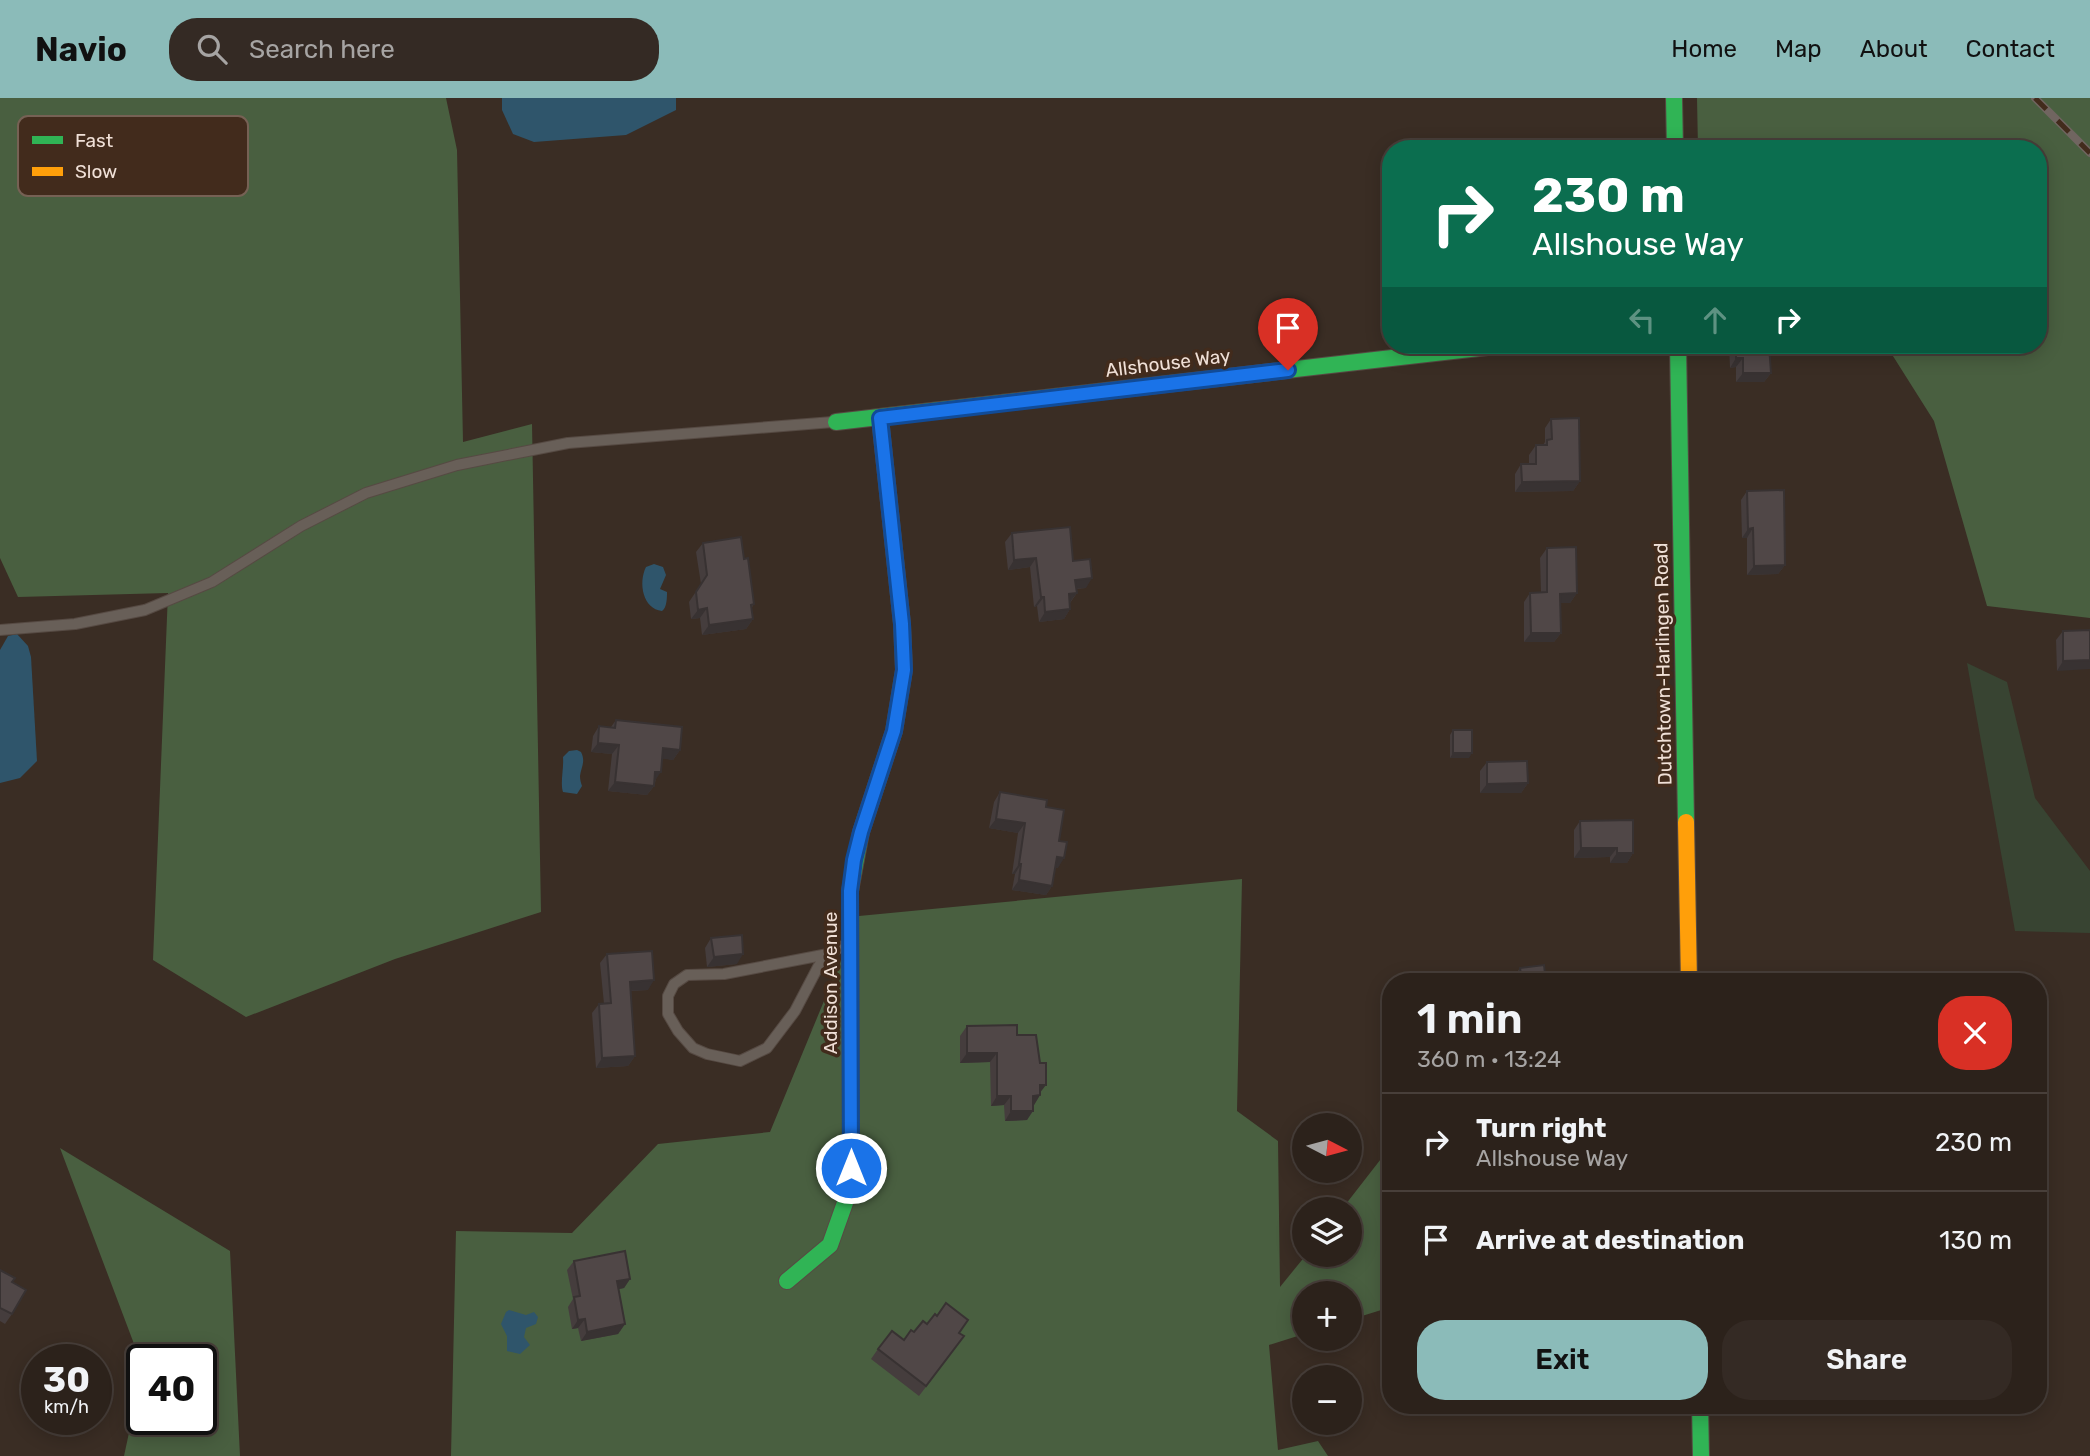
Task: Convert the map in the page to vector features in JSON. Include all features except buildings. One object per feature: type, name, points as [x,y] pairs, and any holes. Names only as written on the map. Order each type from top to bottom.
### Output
[{"type":"street","points":[[1674,98],[1675,140]]},
{"type":"street","name":"Allshouse Way","points":[[836,422],[1428,354]]},
{"type":"street","name":"Dutchtown-Harlingen Road","points":[[1678,354],[1689,973]]},
{"type":"street","name":"Addison Avenue","points":[[787,1281],[830,1245],[846,1200],[851,1168],[850,891],[861,832],[894,731],[904,670],[902,624],[880,418]]},
{"type":"street","points":[[1700,1414],[1701,1456]]},
{"type":"lane","points":[[0,630],[75,624],[145,610],[212,582],[300,526],[366,493],[457,466],[568,443],[836,422]]},
{"type":"lane","points":[[828,954],[818,967],[795,1011],[767,1048],[740,1060],[707,1054],[693,1048],[668,1014],[668,996],[674,984],[687,975],[724,974],[828,954],[850,942]]},
{"type":"green space","points":[[0,98],[446,98],[457,150],[463,442],[532,424],[541,912],[395,959],[246,1017],[153,960],[168,593],[18,597],[0,558]]},
{"type":"green space","points":[[1697,98],[2090,98],[2090,618],[1987,606],[1934,421],[1892,354],[2047,354],[2047,140],[1698,140]]},
{"type":"green space","points":[[1967,663],[2007,682],[2035,798],[2090,871],[2090,933],[2015,931]]},
{"type":"green space","points":[[1242,879],[1237,1111],[1278,1141],[1280,1287],[1296,1267],[1362,1267],[1362,1197],[1351,1197],[1382,1158],[1382,1310],[1362,1316],[1362,1281],[1292,1281],[1292,1338],[1269,1345],[1278,1450],[1318,1441],[1328,1456],[451,1456],[456,1231],[572,1233],[658,1144],[770,1132],[859,916]]},
{"type":"green space","points":[[60,1148],[230,1251],[240,1456],[124,1456],[128,1435],[217,1435],[217,1344],[134,1344]]},
{"type":"water","points":[[502,98],[676,98],[676,110],[626,135],[534,142],[513,134],[502,110]]},
{"type":"water","points":[[654,564],[663,567],[666,575],[660,589],[667,592],[666,605],[662,611],[650,606],[644,594],[642,580],[646,567]]},
{"type":"water","points":[[17,634],[28,646],[31,657],[37,761],[20,778],[0,783],[0,650],[8,636]]},
{"type":"water","points":[[569,751],[581,752],[583,759],[580,776],[582,786],[577,794],[563,792],[563,757]]},
{"type":"water","points":[[509,1310],[526,1315],[534,1312],[538,1317],[536,1324],[526,1328],[524,1337],[530,1345],[520,1354],[507,1351],[507,1336],[501,1324]]},
{"type":"railway","points":[[2035,98],[2090,153]]},
{"type":"traffic: fast","points":[[1674,98],[1675,140]]},
{"type":"traffic: fast","points":[[836,422],[1427,354]]},
{"type":"traffic: fast","points":[[1678,354],[1686,822]]},
{"type":"traffic: fast","points":[[787,1281],[830,1245],[846,1200],[851,1168],[850,891],[861,832],[894,731],[904,670],[902,624],[880,418]]},
{"type":"traffic: fast","points":[[1700,1414],[1701,1456]]},
{"type":"traffic: slow","points":[[1686,822],[1689,973]]},
{"type":"route","points":[[851,1168],[850,891],[861,832],[894,731],[904,670],[902,624],[880,418],[1288,370]]}]
